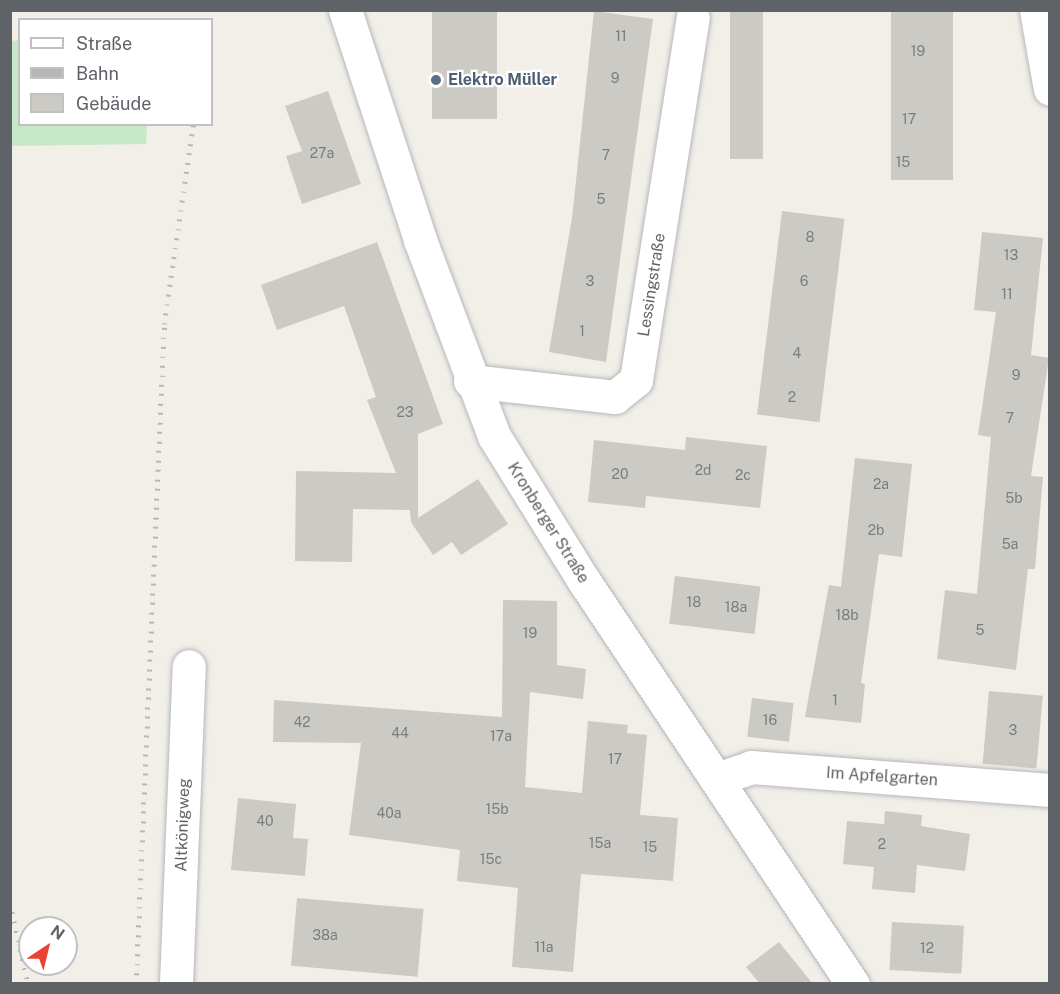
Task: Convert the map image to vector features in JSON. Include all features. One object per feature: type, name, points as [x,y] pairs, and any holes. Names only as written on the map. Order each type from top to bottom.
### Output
[{"type":"street","name":"Kronberger Straße","points":[[345,10],[470,381],[524,487],[853,984]]},
{"type":"street","points":[[1036,10],[1050,89]]},
{"type":"street","name":"Lessingstraße","points":[[470,381],[615,397],[636,380],[693,17]]},
{"type":"street","name":"Altkönigweg","points":[[176,984],[189,666]]},
{"type":"street","name":"Im Apfelgarten","points":[[717,779],[751,766],[1050,789]]},
{"type":"green space","points":[[18,40],[18,126],[147,126],[146,144],[11,146],[11,41]]},
{"type":"building","points":[[432,10],[497,10],[497,119],[432,119]]},
{"type":"building","points":[[730,10],[763,10],[763,159],[730,159]]},
{"type":"building","points":[[891,10],[953,10],[953,180],[891,180]]},
{"type":"building","points":[[594,11],[653,19],[606,362],[549,352],[572,218]]},
{"type":"building","points":[[328,91],[361,184],[302,204],[286,156],[302,151],[285,106]]},
{"type":"building","points":[[782,211],[845,219],[820,422],[757,414]]},
{"type":"building","points":[[982,232],[1043,238],[1031,355],[1049,358],[1031,476],[1043,477],[1035,569],[1028,569],[1016,670],[937,659],[945,590],[977,594],[991,437],[978,435],[996,312],[974,310]]},
{"type":"building","points":[[377,242],[443,424],[418,434],[418,518],[478,479],[508,524],[461,555],[452,542],[433,555],[411,522],[410,510],[353,509],[352,562],[295,561],[296,471],[396,473],[367,400],[376,397],[344,306],[277,330],[261,285]]},
{"type":"building","points":[[686,437],[767,446],[760,508],[646,496],[645,508],[588,502],[594,440],[685,450]]},
{"type":"building","points":[[855,458],[912,464],[902,557],[879,554],[861,683],[865,684],[861,723],[805,717],[829,585],[841,587]]},
{"type":"building","points":[[675,576],[760,586],[755,634],[669,624]]},
{"type":"building","points":[[503,600],[557,601],[557,665],[586,669],[583,699],[530,692],[525,787],[582,793],[588,721],[628,725],[627,733],[647,735],[640,815],[678,818],[673,881],[581,874],[573,972],[512,967],[518,888],[457,881],[460,850],[349,835],[361,743],[273,742],[274,700],[502,717]]},
{"type":"building","points":[[989,691],[1043,696],[1036,768],[983,764]]},
{"type":"building","points":[[752,698],[794,703],[789,742],[747,737]]},
{"type":"building","points":[[238,798],[296,804],[293,838],[308,839],[305,876],[231,870]]},
{"type":"building","points":[[885,811],[922,815],[921,826],[970,834],[965,871],[917,865],[915,893],[872,889],[874,867],[843,864],[847,821],[884,824]]},
{"type":"building","points":[[297,898],[424,909],[418,977],[291,966]]},
{"type":"building","points":[[892,922],[964,926],[961,974],[889,970]]},
{"type":"building","points":[[779,942],[813,984],[760,984],[746,967]]},
{"type":"railway","points":[[208,18],[209,10]]},
{"type":"railway","points":[[136,984],[164,324],[193,126]]},
{"type":"railway","points":[[10,903],[28,984]]},
{"type":"place","name":"Elektro Müller","points":[[436,80]]}]
